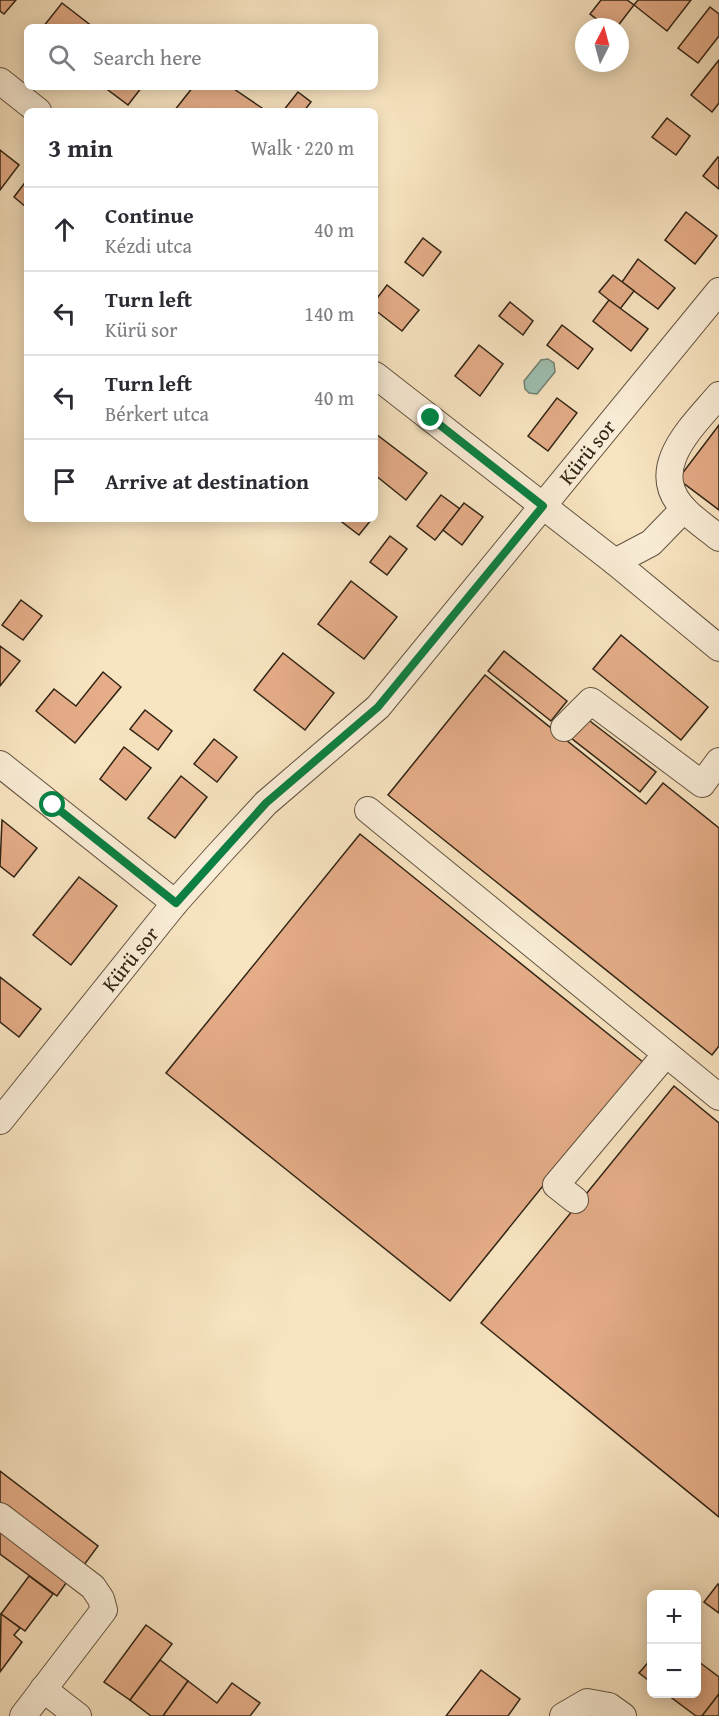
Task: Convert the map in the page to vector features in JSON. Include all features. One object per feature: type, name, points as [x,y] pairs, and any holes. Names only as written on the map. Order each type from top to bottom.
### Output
[{"type":"street","points":[[0,81],[34,108]]},
{"type":"street","name":"Kürü sor","points":[[0,1121],[176,903],[266,803],[378,707],[719,291]]},
{"type":"street","points":[[378,377],[615,562],[719,648]]},
{"type":"street","points":[[719,395],[678,444],[670,468],[671,489],[684,510],[719,538]]},
{"type":"street","points":[[615,562],[651,543],[684,510]]},
{"type":"street","points":[[564,728],[591,702],[702,784],[719,761]]},
{"type":"street","points":[[0,764],[176,903]]},
{"type":"street","points":[[368,810],[719,1097]]},
{"type":"street","points":[[575,1200],[556,1185],[666,1054]]},
{"type":"street","points":[[0,1516],[93,1587],[101,1599],[104,1610],[23,1716]]},
{"type":"street","points":[[43,1689],[78,1716]]},
{"type":"street","points":[[563,1716],[587,1702],[609,1706],[623,1716]]},
{"type":"shaded area","points":[[548,359],[554,363],[555,372],[537,394],[529,393],[525,389],[524,381],[541,360]]},
{"type":"building","points":[[0,0],[16,0],[4,14],[0,11]]},
{"type":"building","points":[[601,0],[627,0],[634,5],[624,18],[595,18],[590,14]]},
{"type":"building","points":[[638,0],[691,0],[667,31],[634,5]]},
{"type":"building","points":[[62,3],[89,24],[45,24]]},
{"type":"building","points":[[710,7],[719,14],[719,36],[698,63],[678,48]]},
{"type":"building","points":[[719,60],[719,103],[712,112],[691,95]]},
{"type":"building","points":[[108,90],[140,90],[128,105]]},
{"type":"building","points":[[191,90],[235,90],[262,108],[176,108]]},
{"type":"building","points":[[298,92],[311,102],[306,108],[285,108]]},
{"type":"building","points":[[667,118],[690,136],[676,155],[652,137]]},
{"type":"building","points":[[0,150],[19,165],[0,190]]},
{"type":"building","points":[[719,158],[719,189],[703,176]]},
{"type":"building","points":[[24,184],[24,205],[14,197]]},
{"type":"building","points":[[686,212],[717,236],[695,264],[665,240]]},
{"type":"building","points":[[423,238],[441,252],[423,276],[405,262]]},
{"type":"building","points":[[638,259],[675,288],[658,309],[622,282]]},
{"type":"building","points":[[613,275],[634,291],[620,309],[599,292]]},
{"type":"building","points":[[387,285],[419,310],[402,331],[378,312],[378,297]]},
{"type":"building","points":[[609,300],[648,329],[631,351],[593,321]]},
{"type":"building","points":[[510,302],[533,321],[523,335],[499,316]]},
{"type":"building","points":[[562,325],[593,349],[578,369],[547,345]]},
{"type":"building","points":[[479,345],[503,364],[480,396],[455,376]]},
{"type":"building","points":[[557,398],[577,413],[548,451],[528,436]]},
{"type":"building","points":[[719,425],[719,510],[678,479]]},
{"type":"building","points":[[378,436],[427,473],[406,500],[378,477]]},
{"type":"building","points":[[441,495],[460,509],[435,540],[417,526]]},
{"type":"building","points":[[464,503],[483,517],[462,545],[443,530]]},
{"type":"building","points":[[342,522],[369,522],[359,535]]},
{"type":"building","points":[[390,536],[407,549],[387,575],[370,562]]},
{"type":"building","points":[[351,581],[397,617],[364,659],[318,624]]},
{"type":"building","points":[[21,600],[42,616],[23,640],[2,625]]},
{"type":"building","points":[[621,635],[708,707],[681,740],[593,669]]},
{"type":"building","points":[[0,646],[20,661],[0,686]]},
{"type":"building","points":[[504,651],[567,701],[551,721],[488,671]]},
{"type":"building","points":[[283,653],[334,693],[305,730],[254,690]]},
{"type":"building","points":[[103,672],[121,687],[75,743],[36,711],[54,689],[76,706]]},
{"type":"building","points":[[485,675],[646,804],[663,783],[719,828],[719,1046],[712,1055],[388,795]]},
{"type":"building","points":[[145,710],[172,731],[158,750],[130,729]]},
{"type":"building","points":[[586,718],[656,772],[640,792],[571,738]]},
{"type":"building","points":[[214,739],[237,757],[217,782],[194,764]]},
{"type":"building","points":[[124,747],[151,768],[126,800],[100,779]]},
{"type":"building","points":[[181,776],[207,797],[175,838],[148,818]]},
{"type":"building","points":[[2,820],[37,848],[14,877],[0,866]]},
{"type":"building","points":[[360,834],[643,1062],[450,1301],[166,1073]]},
{"type":"building","points":[[79,877],[117,906],[71,965],[33,935]]},
{"type":"building","points":[[0,977],[41,1009],[19,1037],[0,1022]]},
{"type":"building","points":[[674,1086],[719,1123],[719,1517],[481,1323]]},
{"type":"building","points":[[0,1471],[98,1546],[84,1565],[0,1502]]},
{"type":"building","points":[[0,1527],[69,1579],[57,1596],[0,1554]]},
{"type":"building","points":[[29,1576],[53,1594],[25,1631],[1,1614]]},
{"type":"building","points":[[719,1585],[719,1613],[704,1602]]},
{"type":"building","points":[[1,1614],[20,1628],[14,1635],[22,1642],[0,1672]]},
{"type":"building","points":[[146,1625],[172,1644],[130,1700],[104,1682]]},
{"type":"building","points":[[160,1660],[188,1681],[163,1716],[151,1716],[130,1700]]},
{"type":"building","points":[[647,1664],[647,1679],[639,1673]]},
{"type":"building","points":[[701,1664],[719,1677],[719,1694],[702,1716],[696,1716],[672,1698],[701,1698]]},
{"type":"building","points":[[481,1670],[520,1699],[508,1716],[446,1716]]},
{"type":"building","points":[[188,1681],[217,1703],[232,1683],[260,1703],[250,1716],[163,1716]]},
{"type":"building","points":[[719,1694],[719,1716],[702,1716]]},
{"type":"route","points":[[53,805],[176,903],[266,803],[378,707],[543,506],[431,418]]}]
